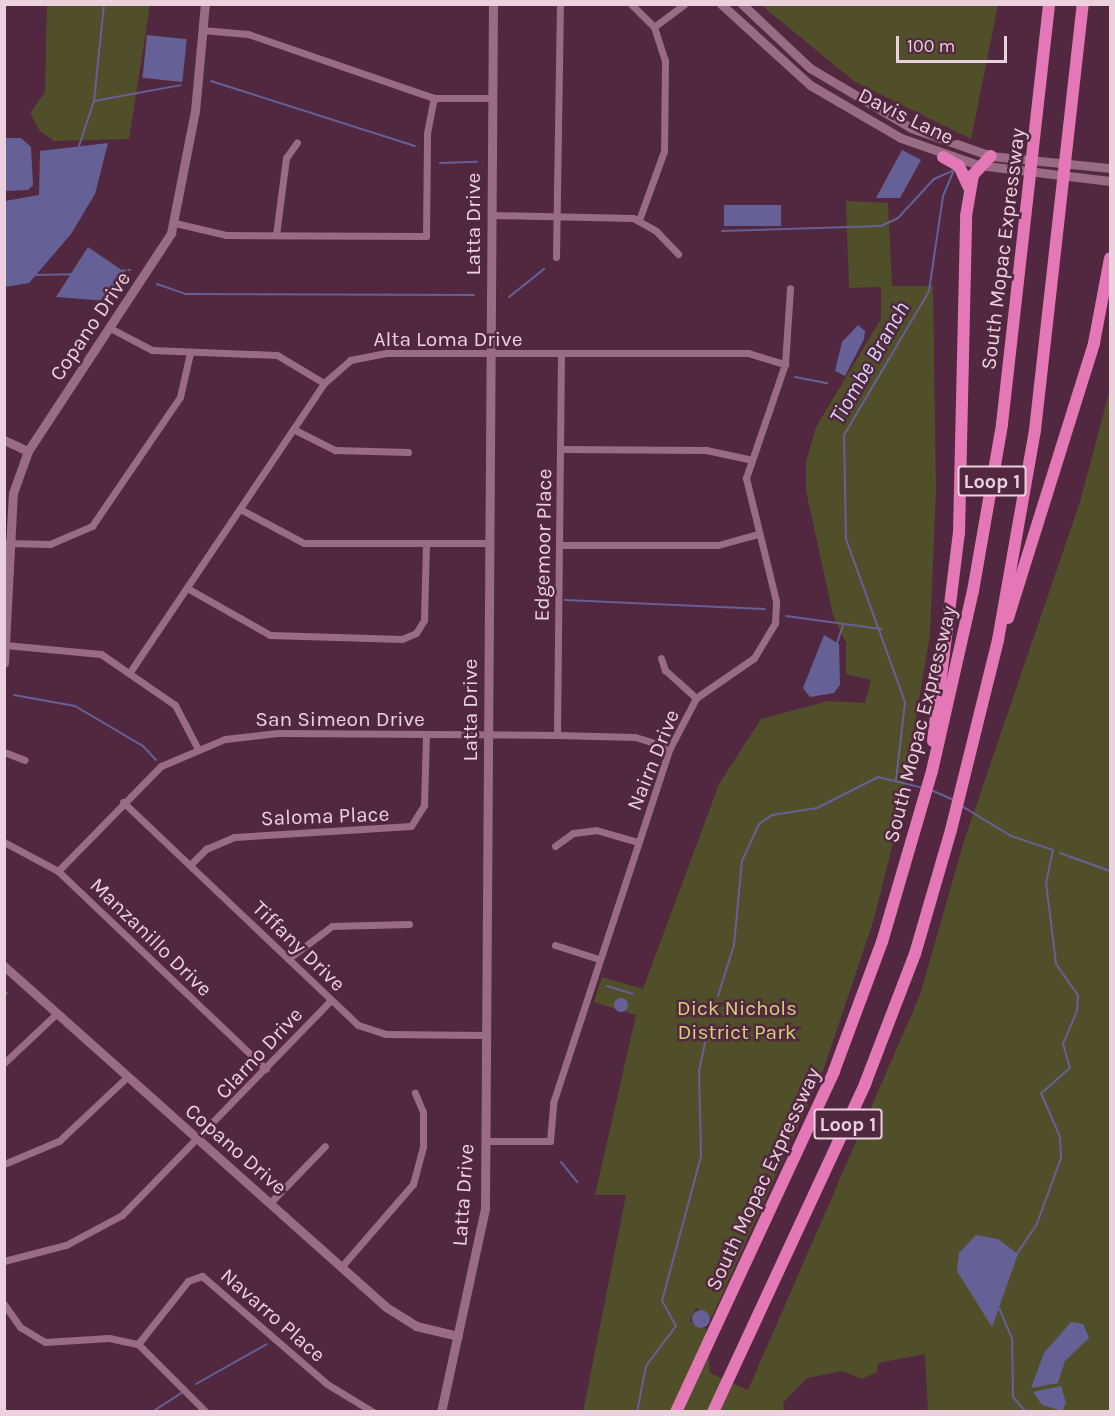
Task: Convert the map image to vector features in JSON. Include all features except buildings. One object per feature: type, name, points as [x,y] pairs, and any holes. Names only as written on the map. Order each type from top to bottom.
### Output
[{"type":"highway","name":"South Mopac Expressway","points":[[676,1412],[834,1071],[882,942],[932,771],[934,752],[996,456],[1037,130],[1048,4]]},
{"type":"highway","name":"Loop 1","points":[[715,1409],[865,1084],[915,954],[951,830],[998,640],[1035,430],[1072,133],[1083,4]]},
{"type":"highway","points":[[934,752],[957,551],[969,187],[978,165],[991,156]]},
{"type":"highway","points":[[943,157],[959,166],[969,187]]},
{"type":"highway","points":[[998,640],[1094,343],[1110,258]]},
{"type":"street","name":"Copano Drive","points":[[4,663],[8,543],[13,493],[28,452],[163,251],[175,223],[194,120],[205,4]]},
{"type":"street","name":"Latta Drive","points":[[441,1412],[481,1238],[486,1141],[487,543],[493,4]]},
{"type":"street","points":[[556,257],[560,4]]},
{"type":"street","points":[[631,4],[654,27],[665,60],[665,142],[639,220]]},
{"type":"street","points":[[654,27],[684,4]]},
{"type":"street","name":"Davis Lane","points":[[721,4],[810,85],[943,157],[978,165],[1110,181]]},
{"type":"street","name":"Davis Lane","points":[[742,4],[818,74],[910,128],[991,156],[1110,168]]},
{"type":"street","points":[[202,30],[248,34],[434,98],[491,98]]},
{"type":"street","points":[[810,85],[818,74]]},
{"type":"street","points":[[175,223],[218,234],[426,236],[427,133],[434,98]]},
{"type":"street","points":[[276,235],[284,167],[297,142]]},
{"type":"street","points":[[491,215],[639,220],[678,254]]},
{"type":"street","name":"Nairn Drive","points":[[486,1141],[550,1141],[551,1111],[670,748],[696,698],[754,658],[775,623],[776,602],[746,487],[748,459],[785,364],[790,288]]},
{"type":"street","points":[[110,328],[152,350],[277,355],[324,383]]},
{"type":"street","points":[[8,543],[50,544],[92,526],[180,397],[190,353]]},
{"type":"street","name":"Alta Loma Drive","points":[[130,672],[324,383],[341,365],[373,354],[748,353],[785,364]]},
{"type":"street","name":"Edgemoor Place","points":[[557,735],[561,355]]},
{"type":"street","points":[[293,429],[335,450],[408,452]]},
{"type":"street","points":[[4,440],[28,452]]},
{"type":"street","points":[[561,449],[706,450],[748,459]]},
{"type":"street","points":[[240,509],[304,543],[487,543]]},
{"type":"street","points":[[559,544],[718,545],[758,534]]},
{"type":"street","points":[[187,588],[270,635],[402,639],[416,633],[424,620],[426,544]]},
{"type":"street","points":[[5,645],[89,650],[130,672],[175,705],[197,747]]},
{"type":"street","points":[[661,658],[665,670],[696,698]]},
{"type":"street","name":"San Simeon Drive","points":[[58,871],[123,802],[161,766],[197,747],[260,734],[634,737],[670,748]]},
{"type":"street","name":"Saloma Place","points":[[190,865],[206,849],[234,837],[411,826],[424,805],[426,735]]},
{"type":"street","points":[[4,752],[26,760]]},
{"type":"street","name":"Tiffany Drive","points":[[123,802],[331,1000],[373,1031],[486,1035]]},
{"type":"street","points":[[555,846],[573,833],[596,830],[638,842]]},
{"type":"street","name":"Manzanillo Drive","points":[[4,842],[58,871],[266,1069]]},
{"type":"street","points":[[288,959],[332,926],[409,924]]},
{"type":"street","points":[[555,945],[599,959]]},
{"type":"street","name":"Copano Drive","points":[[4,966],[400,1317],[458,1336]]},
{"type":"street","name":"Clarno Drive","points":[[4,1261],[46,1252],[104,1226],[146,1194],[331,1000]]},
{"type":"street","points":[[4,1063],[57,1013]]},
{"type":"street","points":[[4,1164],[59,1141],[127,1077]]},
{"type":"street","points":[[342,1266],[413,1185],[423,1147],[423,1113],[414,1093]]},
{"type":"street","points":[[270,1203],[325,1146]]},
{"type":"street","name":"Navarro Place","points":[[138,1344],[188,1281],[202,1276],[327,1384],[373,1412]]},
{"type":"street","points":[[4,1304],[20,1327],[45,1342],[109,1338],[138,1344],[193,1393],[206,1412]]},
{"type":"green space","points":[[47,5],[150,5],[129,139],[54,141],[40,131],[30,113],[45,92]]},
{"type":"green space","points":[[761,5],[998,5],[971,139],[855,82]]},
{"type":"green space","name":"Dick Nichols District Park","points":[[846,201],[888,203],[892,286],[933,286],[936,489],[930,635],[898,823],[874,919],[823,1071],[712,1317],[696,1308],[690,1321],[706,1329],[710,1373],[748,1390],[920,995],[964,841],[1080,502],[1110,389],[1110,1411],[928,1411],[925,1354],[878,1363],[877,1372],[862,1379],[842,1371],[807,1378],[783,1403],[784,1411],[583,1412],[626,1195],[595,1195],[636,1015],[594,1002],[602,977],[643,989],[719,784],[761,719],[828,701],[865,703],[871,680],[846,674],[846,643],[833,615],[806,491],[806,462],[816,427],[881,319],[881,287],[849,288]]},
{"type":"shaded area","points":[[147,35],[187,39],[182,82],[143,78]]},
{"type":"shaded area","points":[[5,138],[21,138],[31,147],[33,185],[28,190],[5,191]]},
{"type":"shaded area","points":[[108,143],[95,194],[71,234],[29,283],[5,287],[5,201],[39,195],[40,151]]},
{"type":"shaded area","points":[[902,150],[921,160],[900,198],[876,198]]},
{"type":"shaded area","points":[[724,205],[781,205],[781,226],[724,226]]},
{"type":"shaded area","points":[[88,247],[126,273],[108,301],[56,297]]},
{"type":"shaded area","points":[[858,325],[865,331],[864,339],[845,376],[835,371],[842,342]]},
{"type":"shaded area","points":[[824,635],[839,644],[840,685],[834,693],[810,697],[803,688]]},
{"type":"shaded area","points":[[621,998],[626,1000],[628,1005],[626,1010],[621,1012],[616,1010],[614,1005],[616,1000]]},
{"type":"shaded area","points":[[976,1235],[998,1239],[1018,1254],[992,1327],[957,1271],[959,1253]]},
{"type":"shaded area","points":[[697,1310],[705,1310],[710,1315],[708,1326],[697,1328],[692,1323],[692,1315]]},
{"type":"shaded area","points":[[1071,1322],[1083,1324],[1089,1338],[1065,1361],[1058,1383],[1031,1388],[1044,1353]]},
{"type":"shaded area","points":[[1061,1386],[1066,1403],[1062,1411],[1042,1405],[1033,1392]]},
{"type":"waterway","points":[[79,146],[94,101],[104,4]]},
{"type":"waterway","points":[[211,81],[415,146]]},
{"type":"waterway","points":[[94,101],[181,85]]},
{"type":"waterway","points":[[440,163],[477,162]]},
{"type":"waterway","points":[[722,231],[881,226],[898,218],[934,179],[954,170]]},
{"type":"waterway","name":"Tiombe Branch","points":[[896,780],[905,702],[846,539],[844,435],[929,291],[943,196],[954,170]]},
{"type":"waterway","points":[[509,297],[544,269]]},
{"type":"waterway","points":[[121,271],[130,270]]},
{"type":"waterway","points":[[34,275],[73,274]]},
{"type":"waterway","points":[[157,284],[186,294],[474,295]]},
{"type":"waterway","points":[[795,377],[827,383]]},
{"type":"waterway","points":[[565,600],[765,609]]},
{"type":"waterway","points":[[786,616],[881,629]]},
{"type":"waterway","points":[[837,643],[843,626]]},
{"type":"waterway","points":[[14,695],[75,706],[143,746],[156,760]]},
{"type":"waterway","points":[[718,996],[734,945],[742,861],[759,824],[772,815],[817,808],[878,777],[923,788]]},
{"type":"waterway","points":[[931,790],[953,800]]},
{"type":"waterway","points":[[960,805],[1011,836],[1053,850],[1046,882],[1056,964],[1078,996],[1077,1011],[1063,1044],[1070,1068],[1041,1093],[1060,1137],[1061,1158],[1037,1224],[1017,1254]]},
{"type":"waterway","points":[[1060,853],[1110,871]]},
{"type":"waterway","points":[[607,986],[633,994]]},
{"type":"waterway","points":[[637,1412],[646,1366],[676,1326],[662,1301],[701,1156],[699,1071],[709,1024]]},
{"type":"waterway","points":[[561,1162],[577,1182]]},
{"type":"waterway","points":[[999,1308],[1012,1338],[1013,1397],[1026,1412]]},
{"type":"waterway","points":[[196,1384],[267,1344]]},
{"type":"waterway","points":[[152,1412],[183,1392]]}]
